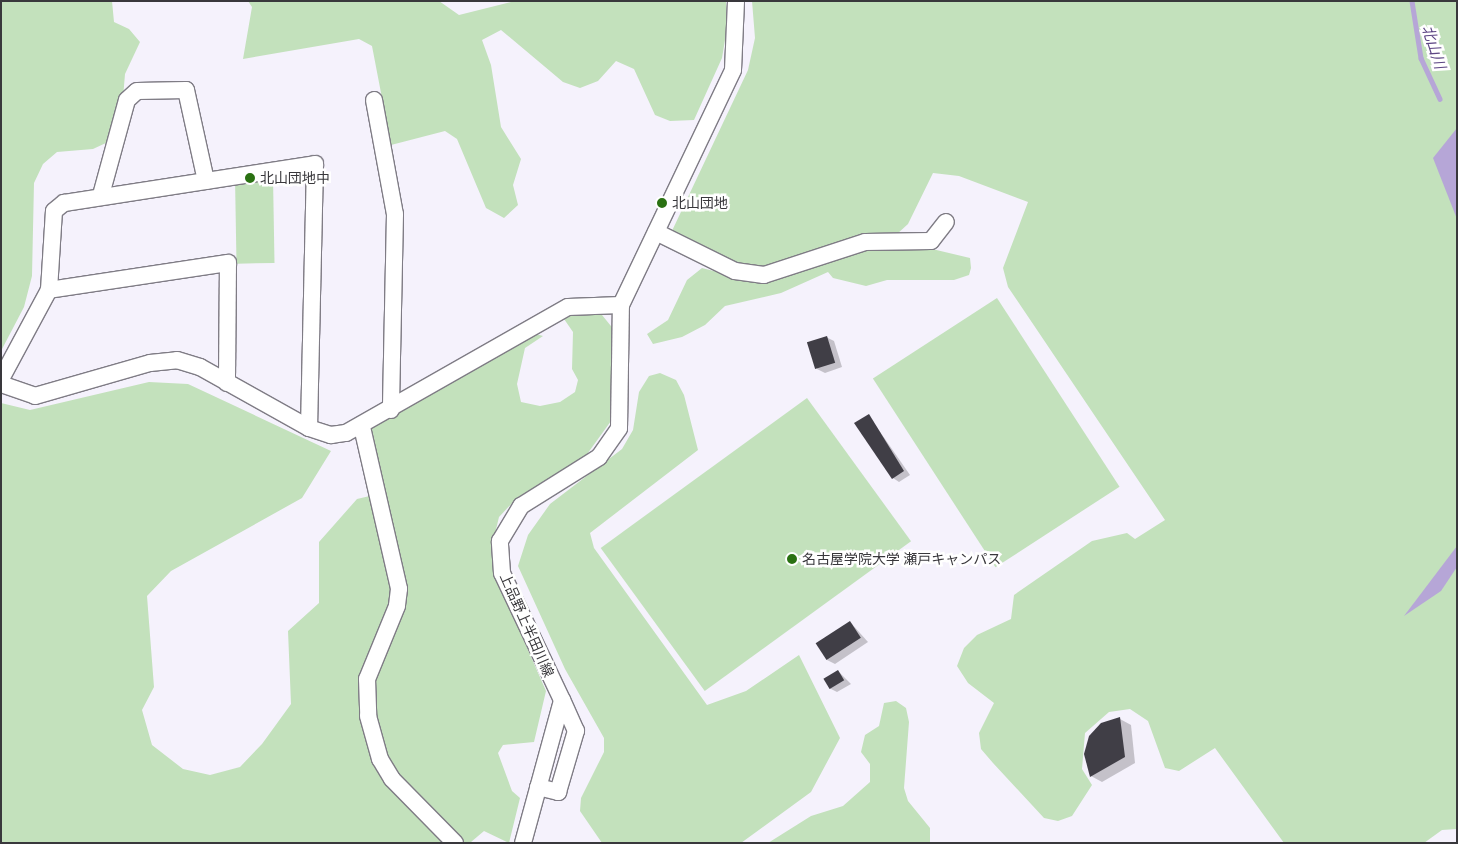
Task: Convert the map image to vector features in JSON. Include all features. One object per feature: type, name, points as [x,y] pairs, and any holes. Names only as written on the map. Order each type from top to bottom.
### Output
[{"type":"street","name":"上品野上半田川線","points":[[538,787],[558,792],[576,731],[502,572],[500,541],[521,506],[599,457],[612,443],[622,410],[621,305],[732,70],[736,1]]},
{"type":"street","points":[[100,195],[127,100],[137,91],[186,90],[206,181]]},
{"type":"street","points":[[374,100],[395,214],[391,410]]},
{"type":"street","points":[[1,379],[49,290],[54,211],[64,203],[100,195],[315,164],[309,428]]},
{"type":"street","points":[[656,232],[735,271],[764,275],[865,242],[931,241],[946,222]]},
{"type":"street","points":[[49,290],[228,262],[227,383]]},
{"type":"street","points":[[1,384],[35,396],[150,363],[177,360],[227,383],[309,428],[332,435],[362,427],[568,307],[621,305]]},
{"type":"street","points":[[362,427],[399,589],[397,606],[367,679],[368,716],[380,759],[392,779],[455,843]]},
{"type":"street","points":[[523,843],[562,700]]},
{"type":"green space","points":[[1,1],[112,1],[114,22],[129,29],[140,42],[125,74],[123,98],[108,142],[93,149],[57,152],[43,164],[34,183],[32,276],[24,307],[1,351]]},
{"type":"green space","points":[[248,1],[439,1],[459,15],[515,1],[726,1],[727,28],[722,58],[694,120],[670,121],[655,115],[634,69],[616,61],[598,81],[580,88],[563,82],[501,30],[482,40],[491,65],[501,127],[521,159],[513,185],[518,205],[504,218],[486,208],[457,139],[445,131],[391,145],[372,46],[359,39],[243,59],[252,7]]},
{"type":"green space","points":[[752,1],[1457,1],[1457,829],[1442,830],[1424,843],[1284,843],[1215,748],[1179,771],[1165,768],[1148,721],[1130,709],[1109,712],[1085,733],[1082,769],[1092,785],[1072,816],[1058,821],[1044,818],[981,749],[979,733],[994,703],[968,683],[957,666],[964,648],[977,635],[1011,619],[1014,595],[1092,541],[1127,533],[1135,539],[1165,520],[1008,287],[1003,268],[1028,202],[959,176],[933,173],[908,224],[897,234],[767,268],[740,266],[671,233],[748,70],[755,38]]},
{"type":"green space","points":[[273,177],[275,263],[237,264],[235,178]]},
{"type":"green space","points":[[865,247],[928,248],[970,258],[971,268],[969,275],[954,280],[887,280],[866,286],[833,278],[828,272],[781,293],[725,306],[705,325],[682,337],[653,344],[647,334],[668,320],[687,280],[702,268],[745,279]]},
{"type":"green space","points":[[997,298],[1120,487],[995,567],[873,379]]},
{"type":"green space","points":[[580,312],[602,315],[615,331],[611,421],[585,457],[514,501],[499,517],[491,550],[494,572],[546,691],[534,742],[503,745],[498,753],[512,791],[520,798],[509,843],[484,831],[471,842],[461,842],[408,792],[385,757],[371,691],[400,608],[369,429],[536,334],[543,336],[525,348],[517,384],[521,402],[540,406],[560,402],[575,392],[578,380],[572,369],[573,332],[564,319]]},
{"type":"green space","points":[[660,373],[676,380],[684,395],[698,450],[590,533],[594,548],[707,705],[746,691],[799,655],[840,738],[811,792],[741,843],[602,843],[580,811],[581,798],[604,752],[604,738],[565,669],[518,566],[528,535],[550,504],[622,449],[633,430],[639,392],[649,376]]},
{"type":"green space","points":[[149,382],[188,384],[331,451],[302,498],[171,571],[147,596],[154,687],[142,710],[152,745],[183,769],[210,775],[240,767],[262,744],[291,704],[288,631],[319,603],[319,542],[357,499],[374,495],[394,604],[369,660],[370,741],[449,843],[1,843],[1,403],[30,410]]},
{"type":"green space","points":[[807,398],[911,541],[705,691],[601,548]]},
{"type":"green space","points":[[896,701],[906,708],[909,722],[904,788],[908,801],[930,828],[930,843],[768,843],[811,816],[843,806],[870,782],[870,764],[861,752],[865,735],[879,726],[884,703]]},
{"type":"shaded area","points":[[1457,128],[1457,219],[1433,158]]},
{"type":"shaded area","points":[[1457,546],[1457,567],[1441,591],[1404,616]]},
{"type":"building","points":[[827,336],[835,363],[815,369],[807,342]]},
{"type":"building","points":[[869,414],[904,471],[892,479],[854,423]]},
{"type":"building","points":[[850,621],[861,638],[827,660],[816,643]]},
{"type":"building","points":[[838,670],[844,680],[830,689],[823,679]]},
{"type":"building","points":[[1120,717],[1125,757],[1090,777],[1084,754],[1089,736],[1101,723]]},
{"type":"waterway","name":"北山川","points":[[1412,1],[1421,58],[1440,99]]},
{"type":"place","name":"北山団地中","points":[[250,178]]},
{"type":"place","name":"北山団地","points":[[662,203]]},
{"type":"place","name":"名古屋学院大学 瀬戸キャンパス","points":[[792,559]]}]
